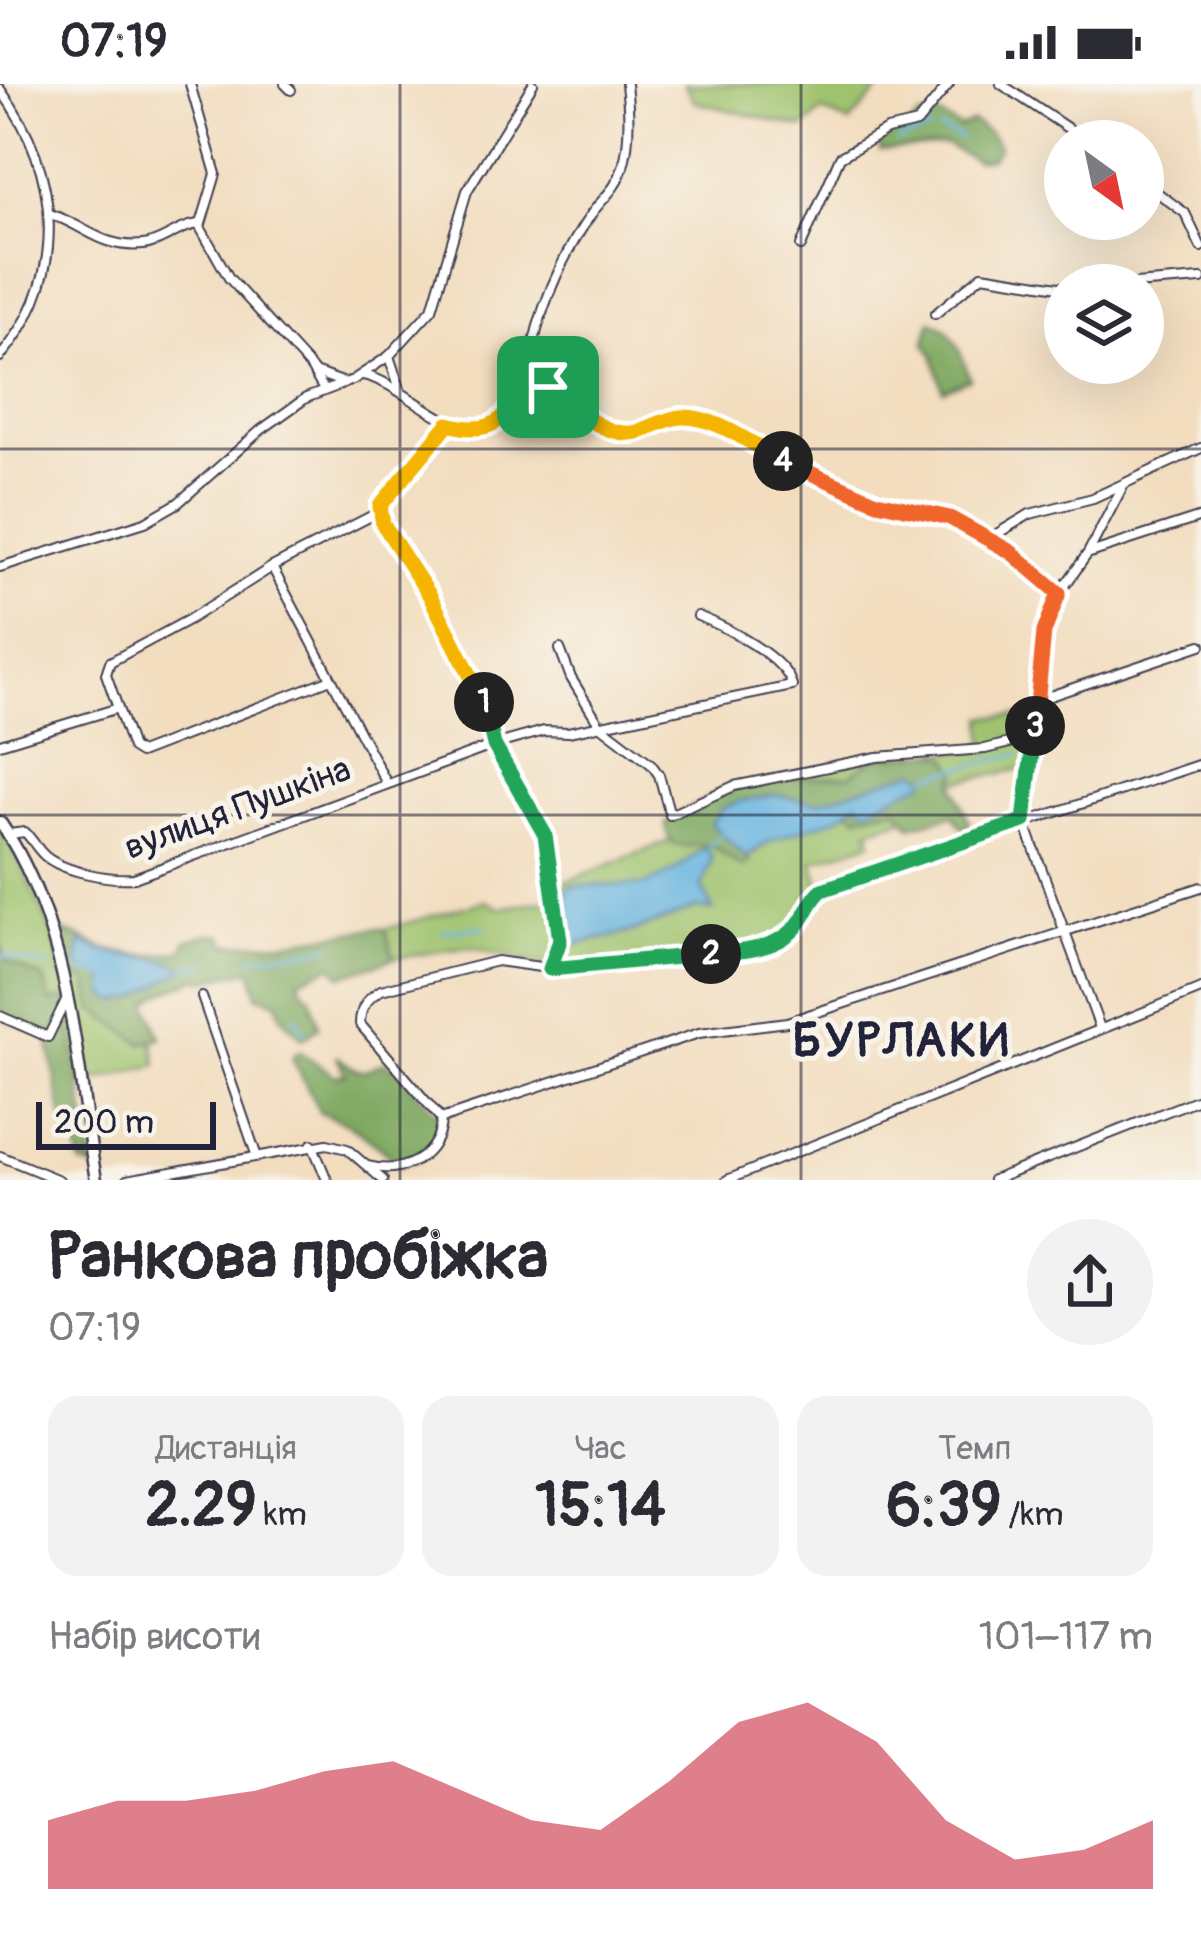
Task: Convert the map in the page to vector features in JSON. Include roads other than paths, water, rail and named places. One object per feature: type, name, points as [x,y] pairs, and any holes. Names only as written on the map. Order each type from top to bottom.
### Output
[{"type":"main road","points":[[0,822],[48,918],[96,1180]]},
{"type":"street","points":[[190,84],[216,174],[199,224],[232,282],[313,371],[324,390]]},
{"type":"street","points":[[0,567],[146,522],[178,503],[261,430],[306,398],[363,375],[389,356],[433,309],[467,191],[533,84]]},
{"type":"street","points":[[626,84],[625,163],[615,189],[594,211],[553,285],[529,367],[586,416],[614,431],[631,434],[680,417],[705,421],[877,502],[950,518],[990,538],[1059,593]]},
{"type":"street","points":[[801,246],[840,157],[886,130],[917,123],[949,84]]},
{"type":"street","points":[[1000,84],[1055,120]]},
{"type":"street","points":[[0,89],[33,145],[50,214],[44,275],[33,311],[0,357]]},
{"type":"street","points":[[1164,199],[1189,220],[1201,248]]},
{"type":"street","points":[[1189,220],[1201,213]]},
{"type":"street","points":[[50,214],[98,240],[139,245],[199,224]]},
{"type":"street","points":[[935,314],[982,275],[1044,285]]},
{"type":"street","points":[[1164,282],[1201,279]]},
{"type":"street","points":[[389,356],[400,389]]},
{"type":"street","points":[[313,371],[345,383]]},
{"type":"street","points":[[363,375],[400,389],[448,424],[476,432],[496,423],[537,388],[548,387]]},
{"type":"street","points":[[331,680],[140,753],[132,748],[115,709],[106,674],[110,662],[272,567],[379,512],[385,497],[448,424]]},
{"type":"street","points":[[990,538],[1030,514],[1094,498],[1201,448]]},
{"type":"street","points":[[1100,1028],[1024,821],[1044,632],[1059,593],[1088,553],[1124,484]]},
{"type":"street","points":[[379,512],[430,596],[482,697],[494,745],[545,835],[560,940],[550,969]]},
{"type":"street","points":[[1088,553],[1201,518]]},
{"type":"street","points":[[272,567],[386,782]]},
{"type":"street","name":"вулиця Пушкіна","points":[[9,834],[25,832],[58,864],[134,878],[494,745],[544,731],[568,732],[792,686],[789,673],[776,662],[723,626],[698,616]]},
{"type":"street","points":[[1038,700],[1201,644]]},
{"type":"street","points":[[560,649],[571,678],[600,725],[651,764],[667,809],[675,815],[734,785],[886,756],[986,749],[1034,737]]},
{"type":"street","points":[[0,744],[115,709]]},
{"type":"street","points":[[441,1119],[360,1024],[368,998],[381,990],[497,962],[550,969],[727,953],[779,942],[800,924],[822,890],[1201,764]]},
{"type":"street","points":[[441,1119],[699,1034],[787,1022],[1201,886]]},
{"type":"street","points":[[727,1180],[1201,989]]},
{"type":"street","points":[[202,997],[256,1154]]},
{"type":"street","points":[[0,1016],[48,1037],[66,998]]},
{"type":"street","points":[[993,1180],[1201,1098]]},
{"type":"street","points":[[368,1166],[395,1168],[421,1159],[435,1142],[441,1119]]},
{"type":"street","points":[[312,1144],[327,1180]]},
{"type":"street","points":[[127,1180],[312,1144],[338,1145],[383,1180]]},
{"type":"street","points":[[0,1156],[59,1180]]},
{"type":"street","points":[[196,1165],[202,1180]]},
{"type":"water","points":[[915,771],[926,776],[924,782],[867,809],[856,803],[839,817],[772,840],[746,857],[711,824],[723,808],[741,801],[775,795],[818,802]]},
{"type":"water","points":[[702,849],[712,859],[702,887],[713,910],[697,908],[632,932],[577,944],[563,935],[559,902],[570,886],[645,885],[674,871]]},
{"type":"water","points":[[81,941],[109,952],[186,968],[136,998],[117,1002],[106,995],[104,978],[78,966]]},
{"type":"waterway","points":[[939,129],[962,139]]},
{"type":"waterway","points":[[898,141],[930,130]]},
{"type":"waterway","points":[[927,776],[1019,754]]},
{"type":"waterway","points":[[707,848],[722,834]]},
{"type":"waterway","points":[[442,931],[486,927]]},
{"type":"waterway","points":[[251,958],[331,947]]},
{"type":"waterway","points":[[0,955],[49,967]]},
{"type":"waterway","points":[[186,968],[206,964]]},
{"type":"waterway","points":[[70,966],[105,978]]},
{"type":"waterway","points":[[295,1016],[306,1034]]},
{"type":"district","name":"БУРЛАКИ","points":[[902,1039]]}]
